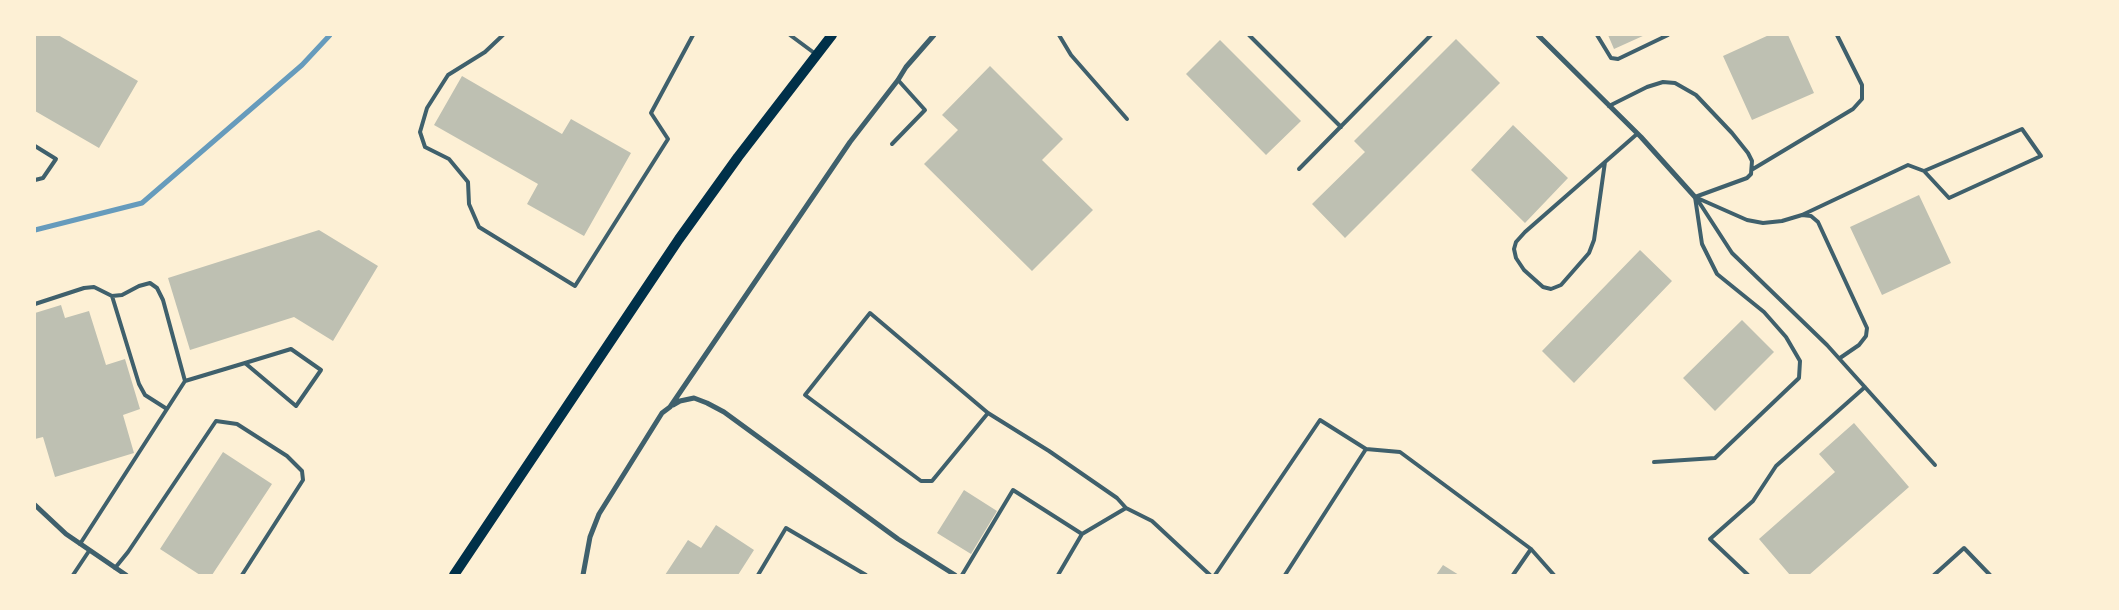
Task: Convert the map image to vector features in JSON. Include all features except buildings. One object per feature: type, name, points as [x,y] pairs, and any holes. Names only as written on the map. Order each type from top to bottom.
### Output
[{"type":"main road","points":[[454,575],[679,239],[738,157],[832,35]]},
{"type":"street","points":[[583,575],[590,538],[599,514],[662,413],[670,406],[850,142],[906,67],[934,35]]},
{"type":"street","points":[[1538,35],[1637,134],[1695,198]]},
{"type":"street","points":[[670,406],[680,401],[694,398],[724,412],[898,538],[955,575]]},
{"type":"street","points":[[35,505],[89,551],[126,575]]},
{"type":"lane","points":[[503,35],[485,52],[448,75],[427,108],[420,132],[425,148],[449,159],[468,182],[469,204],[479,227],[576,286],[668,139],[652,114],[692,35]]},
{"type":"lane","points":[[790,35],[817,54]]},
{"type":"lane","points":[[1059,35],[1071,55],[1127,118]]},
{"type":"lane","points":[[1249,35],[1341,127]]},
{"type":"lane","points":[[1299,170],[1431,35]]},
{"type":"lane","points":[[1597,35],[1611,58],[1618,58],[1668,35]]},
{"type":"lane","points":[[1695,198],[1747,178],[1752,169],[1853,109],[1862,99],[1862,85],[1837,35]]},
{"type":"lane","points":[[892,144],[925,110],[898,80]]},
{"type":"lane","points":[[1610,106],[1647,87],[1662,82],[1675,83],[1696,95],[1732,133],[1748,153],[1752,169]]},
{"type":"lane","points":[[1695,198],[1747,220],[1763,223],[1782,221],[1802,215],[1908,165],[1924,171],[1949,198],[2041,156],[2022,129],[1924,171]]},
{"type":"lane","points":[[1605,162],[1594,240],[1590,253],[1561,285],[1551,288],[1543,287],[1524,270],[1516,258],[1514,249],[1516,242],[1605,162],[1637,134]]},
{"type":"lane","points":[[35,146],[56,159],[44,178],[35,180]]},
{"type":"lane","points":[[1695,198],[1732,252],[1840,358],[1935,465]]},
{"type":"lane","points":[[1654,462],[1715,458],[1799,378],[1800,361],[1786,337],[1764,312],[1717,274],[1702,244],[1695,198]]},
{"type":"lane","points":[[1802,215],[1811,216],[1818,222],[1867,328],[1866,336],[1859,345],[1840,358]]},
{"type":"lane","points":[[35,304],[84,288],[94,287],[112,296],[122,295],[139,286],[150,283],[158,288],[163,300],[185,381]]},
{"type":"lane","points":[[112,296],[139,384],[145,395],[167,409]]},
{"type":"lane","points":[[988,413],[932,481],[921,481],[805,395],[870,313],[988,413],[1049,451],[1117,498],[1126,508],[1152,521],[1210,575]]},
{"type":"lane","points":[[80,544],[185,381],[245,362],[291,349],[321,370],[296,406],[245,362]]},
{"type":"lane","points":[[1748,575],[1710,539],[1753,501],[1776,466],[1865,386]]},
{"type":"lane","points":[[1215,575],[1320,420],[1366,449],[1400,452],[1531,549],[1554,575]]},
{"type":"lane","points":[[115,568],[128,552],[216,421],[237,424],[287,456],[302,471],[303,480],[242,575]]},
{"type":"lane","points":[[1285,575],[1366,449]]},
{"type":"lane","points":[[962,575],[1013,490],[1082,534]]},
{"type":"lane","points":[[1058,575],[1082,534],[1126,508]]},
{"type":"lane","points":[[758,575],[786,528],[866,575]]},
{"type":"lane","points":[[1934,575],[1964,548],[1990,575]]},
{"type":"lane","points":[[1513,575],[1531,549]]},
{"type":"lane","points":[[73,575],[89,551]]},
{"type":"waterway","points":[[35,230],[142,203],[302,65],[330,35]]}]
